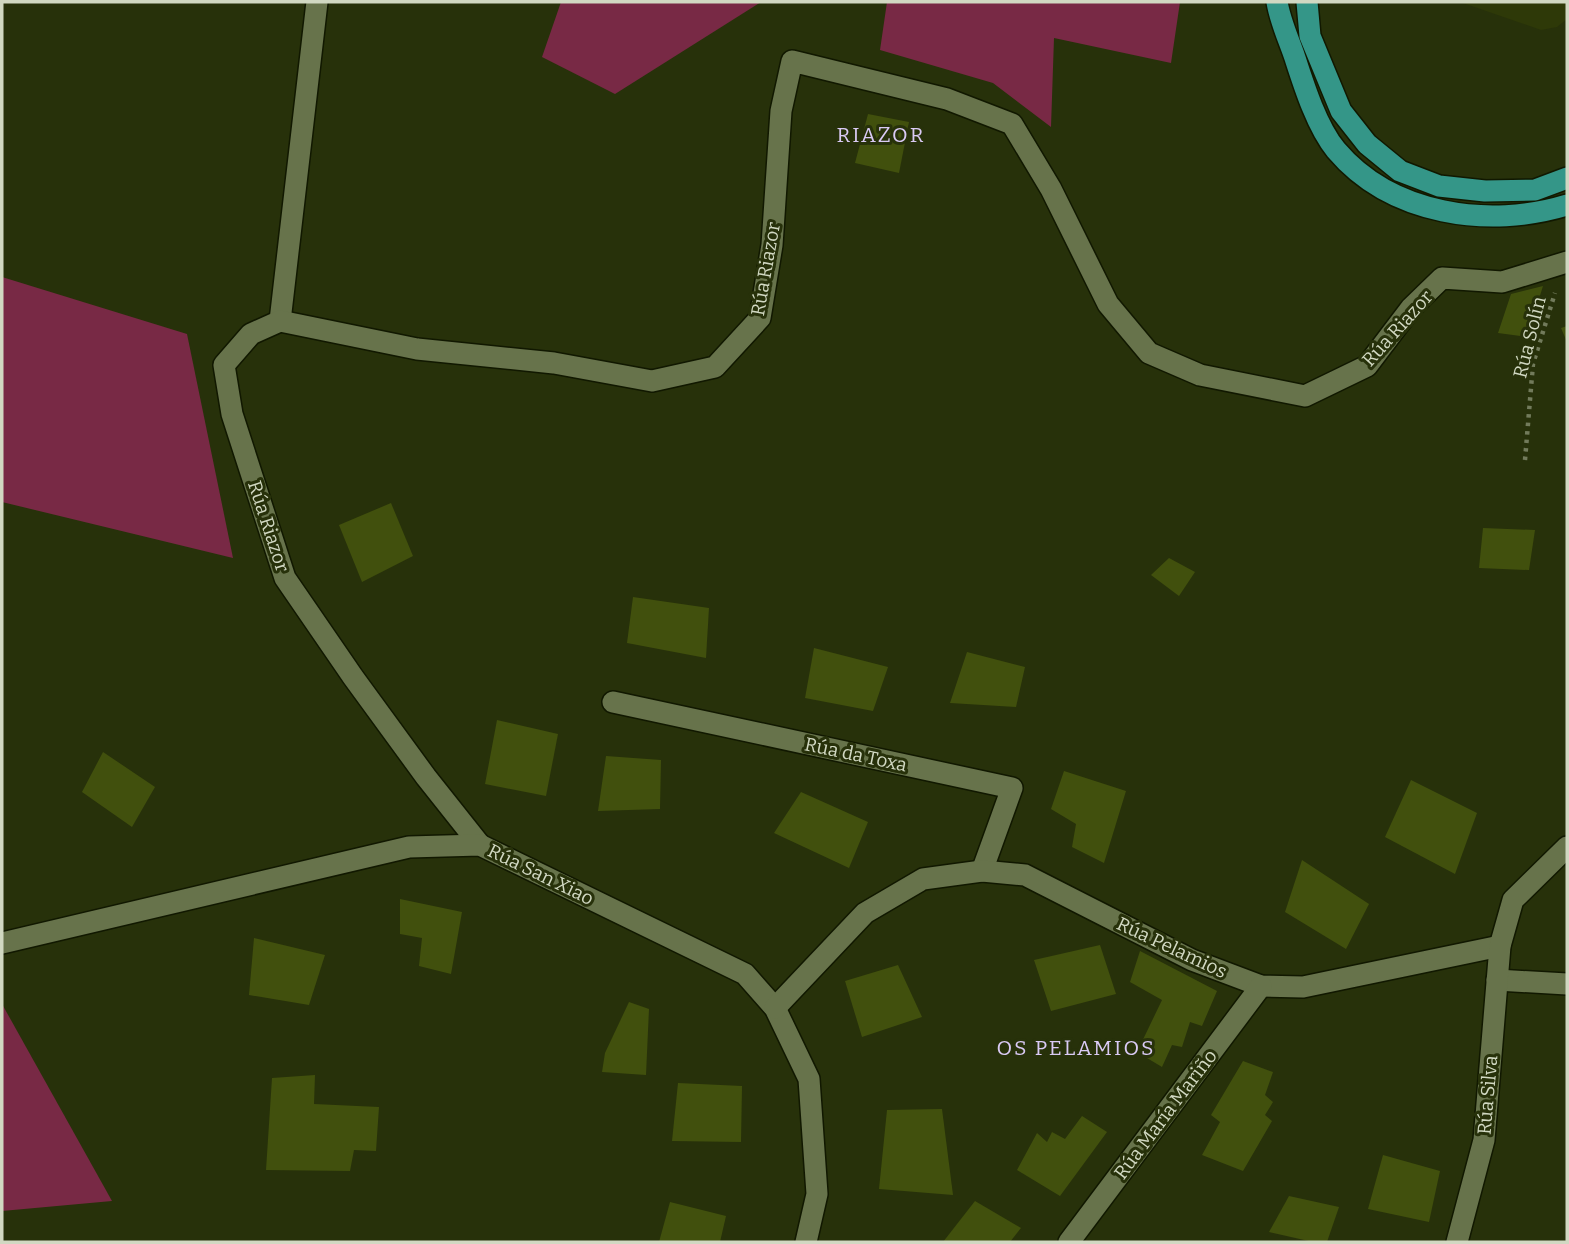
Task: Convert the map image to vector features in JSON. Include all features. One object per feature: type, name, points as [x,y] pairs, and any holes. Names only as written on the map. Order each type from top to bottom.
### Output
[{"type":"highway","points":[[1307,2],[1310,36],[1341,111],[1367,144],[1400,171],[1439,186],[1485,191],[1535,190],[1567,178]]},
{"type":"highway","points":[[1279,4],[1309,100],[1335,148],[1360,174],[1399,197],[1442,212],[1495,215],[1541,213],[1567,205]]},
{"type":"street","points":[[280,321],[317,2]]},
{"type":"street","name":"Rúa Riazor","points":[[480,845],[352,677],[285,578],[232,414],[224,365],[251,334],[280,321],[417,349],[554,363],[652,381],[715,367],[760,318],[772,245],[781,111],[792,61],[947,99],[1012,124],[1051,189],[1108,304],[1149,353],[1200,375],[1305,396],[1367,366],[1411,308],[1442,278],[1502,282],[1565,263]]},
{"type":"street","name":"Rúa da Toxa","points":[[613,702],[1012,788],[982,871]]},
{"type":"street","name":"Rúa San Xiao","points":[[2,943],[409,847],[480,845],[745,974],[775,1008],[809,1079],[817,1194],[806,1242]]},
{"type":"street","points":[[1500,946],[1513,900],[1567,846]]},
{"type":"street","name":"Rúa Pelamios","points":[[775,1008],[865,913],[923,878],[982,871],[1025,874],[1192,960],[1261,986],[1303,987],[1500,946]]},
{"type":"street","name":"Rúa Silva","points":[[1457,1242],[1484,1140],[1500,946]]},
{"type":"street","points":[[1497,980],[1567,984]]},
{"type":"street","name":"Rúa María Mariño","points":[[1069,1242],[1261,986]]},
{"type":"path","name":"Rúa Solín","points":[[1525,460],[1533,364],[1565,263]]},
{"type":"shaded area","points":[[561,2],[761,2],[615,94],[542,57]]},
{"type":"shaded area","points":[[887,2],[1180,2],[1171,63],[1054,38],[1051,127],[993,83],[880,50]]},
{"type":"shaded area","points":[[1460,2],[1567,2],[1567,19],[1557,27],[1541,30]]},
{"type":"shaded area","points":[[2,277],[187,334],[233,558],[2,502]]},
{"type":"shaded area","points":[[2,1004],[112,1201],[2,1211]]},
{"type":"building","points":[[868,114],[909,122],[899,173],[855,163]]},
{"type":"building","points":[[1543,286],[1527,337],[1498,333],[1511,294]]},
{"type":"building","points":[[1567,326],[1567,342],[1561,328]]},
{"type":"building","points":[[391,503],[413,556],[362,582],[339,525]]},
{"type":"building","points":[[1483,528],[1535,530],[1529,570],[1479,568]]},
{"type":"building","points":[[1169,558],[1195,572],[1179,596],[1151,575]]},
{"type":"building","points":[[633,597],[709,608],[706,658],[627,643]]},
{"type":"building","points":[[814,648],[888,667],[873,711],[805,698]]},
{"type":"building","points":[[967,652],[1025,667],[1016,707],[950,703]]},
{"type":"building","points":[[497,720],[558,734],[546,796],[485,784]]},
{"type":"building","points":[[103,752],[155,787],[132,827],[82,792]]},
{"type":"building","points":[[606,756],[661,760],[660,809],[598,811]]},
{"type":"building","points":[[1064,771],[1126,791],[1104,863],[1072,847],[1076,824],[1051,809]]},
{"type":"building","points":[[1411,780],[1477,813],[1455,874],[1385,837]]},
{"type":"building","points":[[801,792],[868,822],[849,868],[774,833]]},
{"type":"building","points":[[1302,860],[1369,904],[1346,949],[1285,912]]},
{"type":"building","points":[[400,899],[462,912],[451,974],[419,966],[422,938],[400,934]]},
{"type":"building","points":[[254,938],[325,955],[309,1005],[249,995]]},
{"type":"building","points":[[1100,945],[1116,994],[1051,1011],[1034,960]]},
{"type":"building","points":[[1140,951],[1217,991],[1202,1026],[1190,1022],[1182,1047],[1172,1045],[1162,1067],[1137,1052],[1162,1000],[1130,982]]},
{"type":"building","points":[[898,965],[922,1017],[862,1037],[845,981]]},
{"type":"building","points":[[629,1002],[649,1009],[646,1075],[602,1072],[605,1053]]},
{"type":"building","points":[[1243,1061],[1273,1072],[1265,1095],[1273,1102],[1265,1115],[1272,1121],[1243,1171],[1202,1155],[1220,1122],[1211,1115]]},
{"type":"building","points":[[315,1075],[314,1104],[379,1107],[376,1151],[354,1150],[350,1171],[266,1170],[272,1078]]},
{"type":"building","points":[[678,1083],[742,1086],[741,1142],[672,1141]]},
{"type":"building","points":[[942,1109],[953,1195],[879,1189],[887,1110]]},
{"type":"building","points":[[1082,1116],[1107,1132],[1060,1196],[1017,1170],[1037,1133],[1047,1142],[1052,1132],[1065,1139]]},
{"type":"building","points":[[1383,1155],[1440,1171],[1429,1222],[1368,1209]]},
{"type":"building","points":[[1289,1196],[1339,1207],[1327,1242],[1313,1242],[1269,1232]]},
{"type":"building","points":[[975,1201],[1021,1228],[1010,1242],[943,1242]]},
{"type":"building","points":[[670,1202],[726,1216],[720,1242],[659,1242]]},
{"type":"district","name":"RIAZOR","points":[[881,135]]},
{"type":"district","name":"OS PELAMIOS","points":[[1076,1048]]}]
